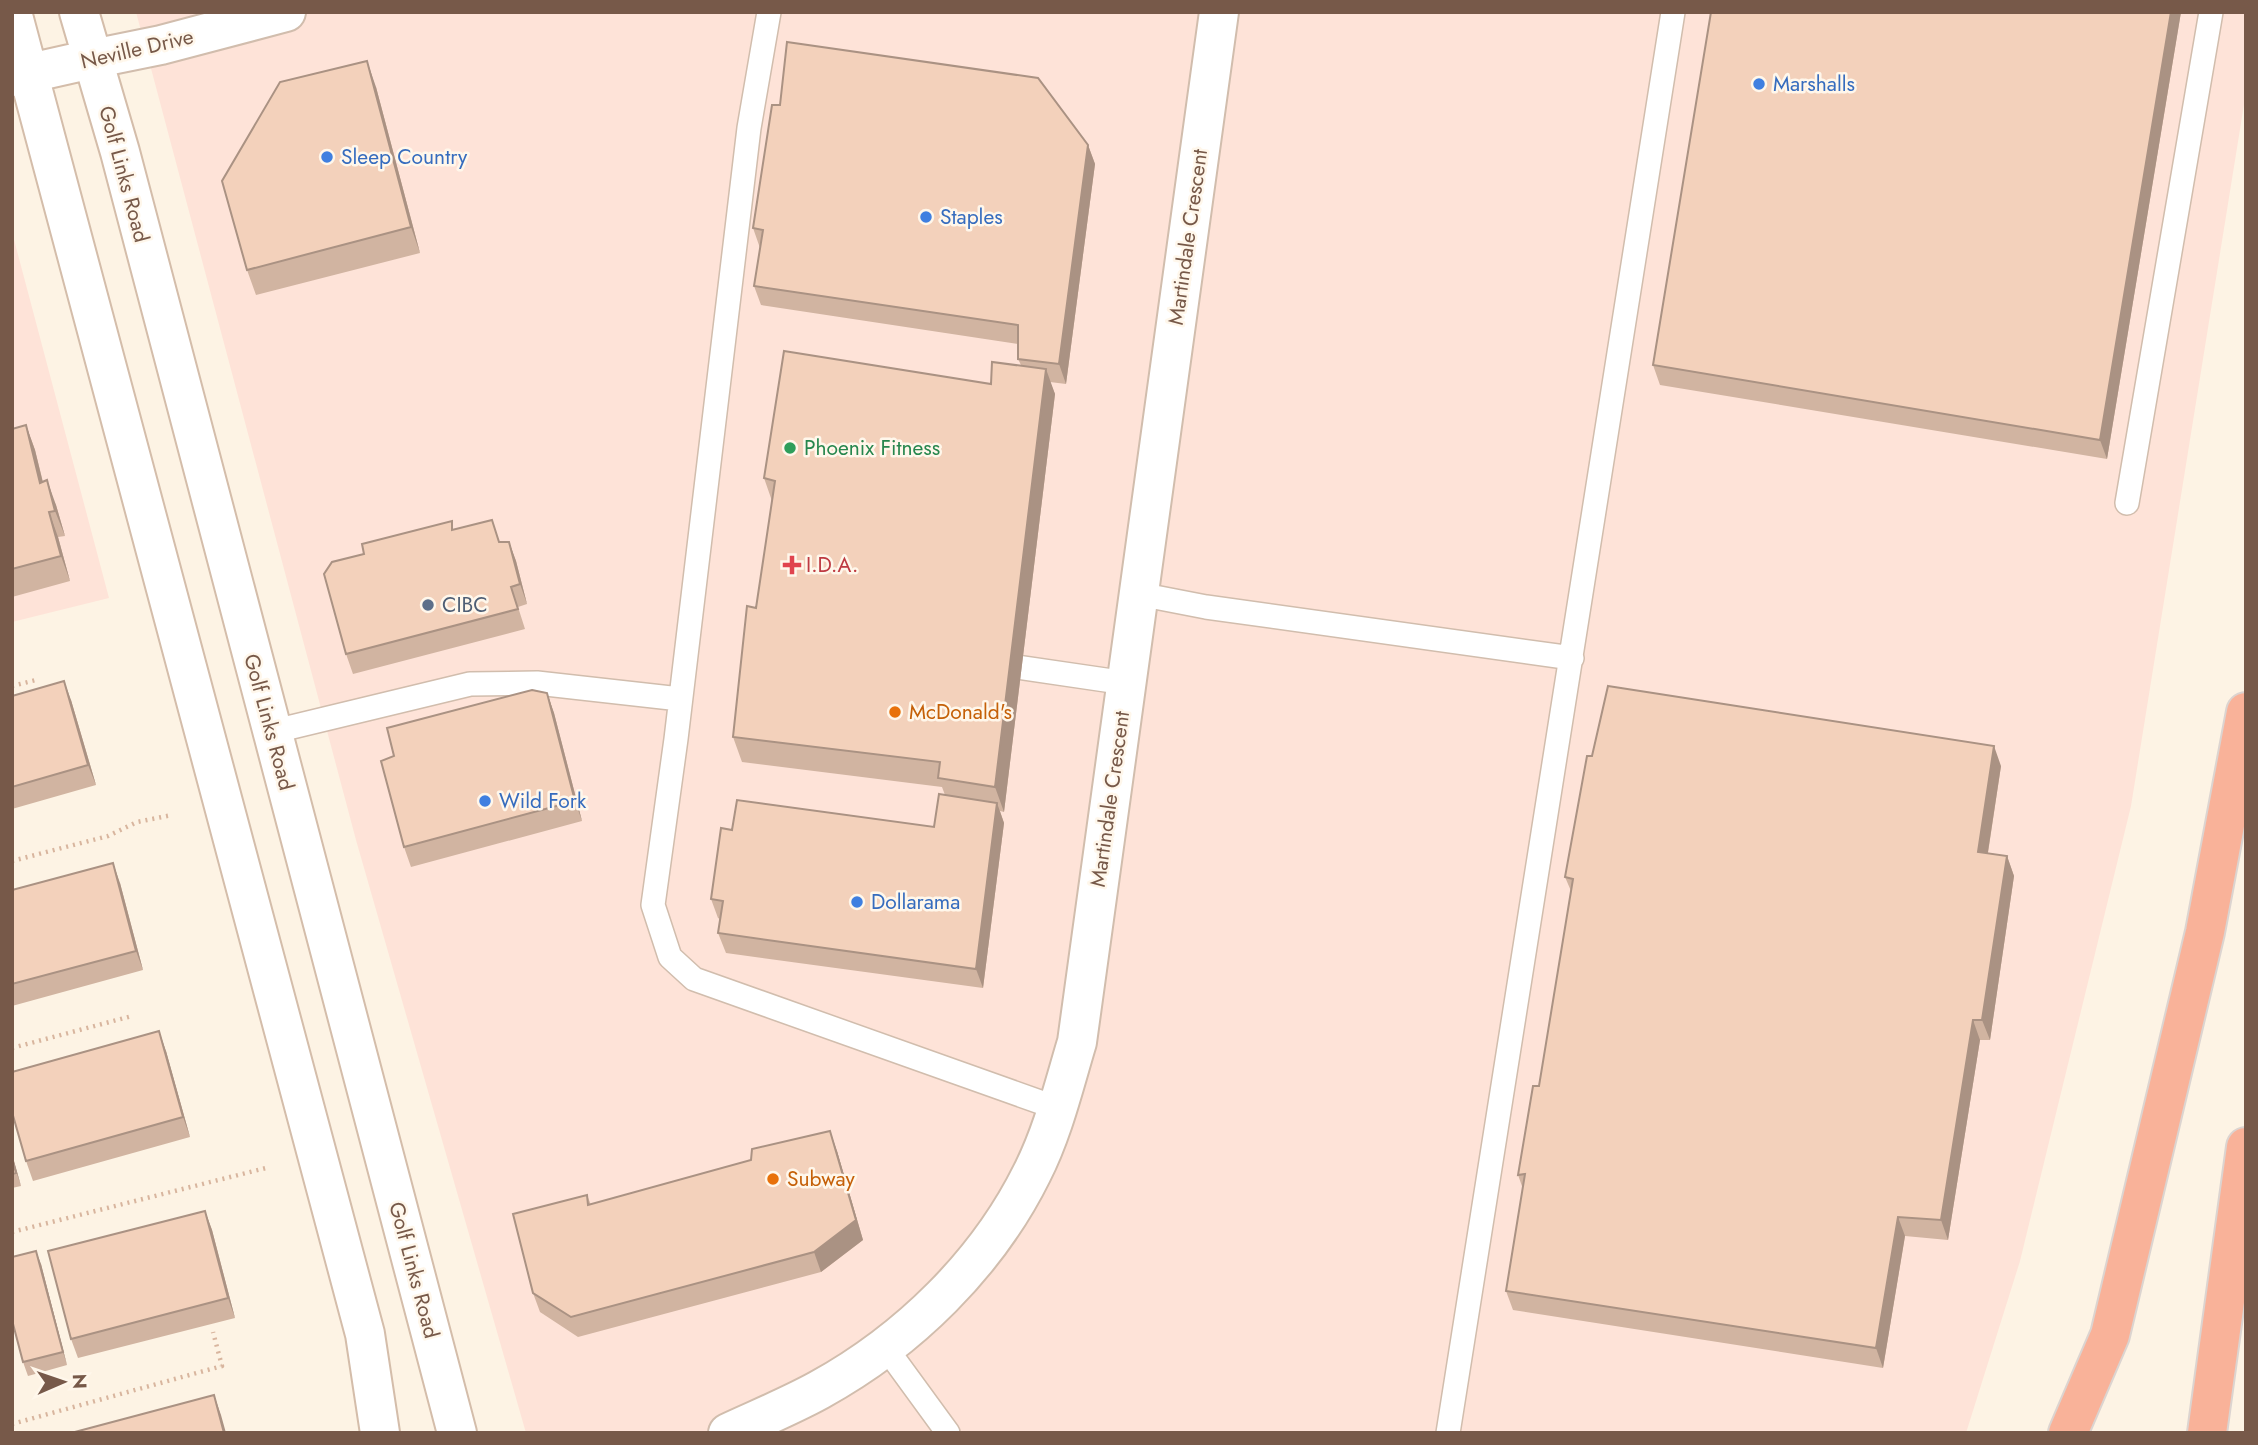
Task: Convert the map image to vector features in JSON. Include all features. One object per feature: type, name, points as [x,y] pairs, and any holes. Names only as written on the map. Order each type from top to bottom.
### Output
[{"type":"highway","points":[[2068,1433],[2110,1335],[2205,932],[2246,712]]},
{"type":"highway","points":[[2207,1433],[2246,1147]]},
{"type":"main road","points":[[12,12],[21,75],[365,1334],[380,1433]]},
{"type":"main road","name":"Golf Links Road","points":[[79,12],[120,152],[457,1433]]},
{"type":"main road","name":"Neville Drive","points":[[21,75],[161,45],[286,12]]},
{"type":"main road","name":"Martindale Crescent","points":[[728,1433],[819,1390],[886,1348],[944,1296],[1003,1224],[1033,1171],[1058,1108],[1077,1042],[1139,594],[1209,14]]},
{"type":"lane","points":[[769,12],[749,128],[653,905],[670,957],[694,979],[1058,1108]]},
{"type":"lane","points":[[1448,1433],[1673,12]]},
{"type":"lane","points":[[2127,503],[2211,12]]},
{"type":"lane","points":[[1139,594],[1206,607],[1572,658]]},
{"type":"lane","points":[[972,648],[1003,665],[1126,682]]},
{"type":"lane","points":[[981,674],[1003,665]]},
{"type":"lane","points":[[1000,692],[1003,665]]},
{"type":"lane","points":[[271,732],[470,684],[537,683],[680,699]]},
{"type":"lane","points":[[886,1348],[948,1433]]},
{"type":"path","points":[[12,686],[36,680]]},
{"type":"path","points":[[12,860],[108,836],[137,822],[172,815]]},
{"type":"path","points":[[12,1048],[132,1016]]},
{"type":"path","points":[[12,1232],[266,1168]]},
{"type":"path","points":[[12,1424],[222,1366],[213,1332]]},
{"type":"shaded area","points":[[136,12],[2246,12],[2246,92],[2131,806],[2020,1261],[1966,1433],[526,1433],[356,840]]},
{"type":"shaded area","points":[[12,232],[109,598],[12,622]]},
{"type":"building","points":[[1711,12],[2171,12],[2100,440],[1653,365]]},
{"type":"building","name":"Staples","points":[[787,42],[1038,78],[1088,145],[1059,364],[1018,359],[1018,325],[754,286],[763,230],[753,228],[772,105],[780,105]]},
{"type":"building","name":"Sleep Country","points":[[367,61],[411,227],[247,270],[222,181],[280,82]]},
{"type":"building","points":[[784,351],[991,384],[992,362],[1046,369],[995,787],[938,778],[940,762],[733,737],[747,606],[756,608],[775,481],[764,478]]},
{"type":"building","points":[[26,425],[40,483],[47,480],[55,511],[49,512],[61,556],[12,569],[12,429]]},
{"type":"building","name":"CIBC","points":[[492,520],[499,542],[509,542],[520,584],[511,587],[518,609],[346,654],[324,574],[332,562],[364,554],[362,544],[452,521],[452,530]]},
{"type":"building","points":[[64,681],[88,765],[12,787],[12,696]]},
{"type":"building","points":[[1608,686],[1994,746],[1978,852],[2007,856],[1982,1020],[1973,1020],[1941,1220],[1898,1217],[1876,1348],[1506,1291],[1525,1174],[1518,1175],[1533,1086],[1539,1086],[1573,879],[1565,877],[1587,756],[1592,756]]},
{"type":"building","name":"Wild Fork","points":[[532,690],[547,693],[575,801],[404,847],[381,761],[394,756],[387,728]]},
{"type":"building","name":"Dollarama","points":[[939,794],[997,803],[976,969],[718,933],[723,901],[711,899],[721,828],[732,830],[737,800],[934,827]]},
{"type":"building","points":[[113,863],[136,951],[12,984],[12,890]]},
{"type":"building","points":[[159,1031],[183,1117],[26,1161],[12,1112],[12,1072]]},
{"type":"building","points":[[830,1131],[856,1220],[814,1252],[571,1317],[533,1293],[513,1214],[587,1195],[588,1205],[751,1160],[752,1149]]},
{"type":"building","points":[[205,1211],[228,1298],[71,1339],[48,1251]]},
{"type":"building","points":[[36,1251],[63,1352],[23,1362],[12,1320],[12,1257]]},
{"type":"building","points":[[214,1395],[224,1433],[71,1433]]},
{"type":"place","name":"Marshalls","points":[[1759,84]]},
{"type":"place","name":"Sleep Country","points":[[327,157]]},
{"type":"place","name":"Staples","points":[[926,217]]},
{"type":"place","name":"Phoenix Fitness","points":[[790,448]]},
{"type":"place","name":"I.D.A.","points":[[792,565]]},
{"type":"place","name":"CIBC","points":[[428,605]]},
{"type":"place","name":"McDonald's","points":[[895,712]]},
{"type":"place","name":"Wild Fork","points":[[485,801]]},
{"type":"place","name":"Dollarama","points":[[857,902]]},
{"type":"place","name":"Subway","points":[[773,1179]]}]
